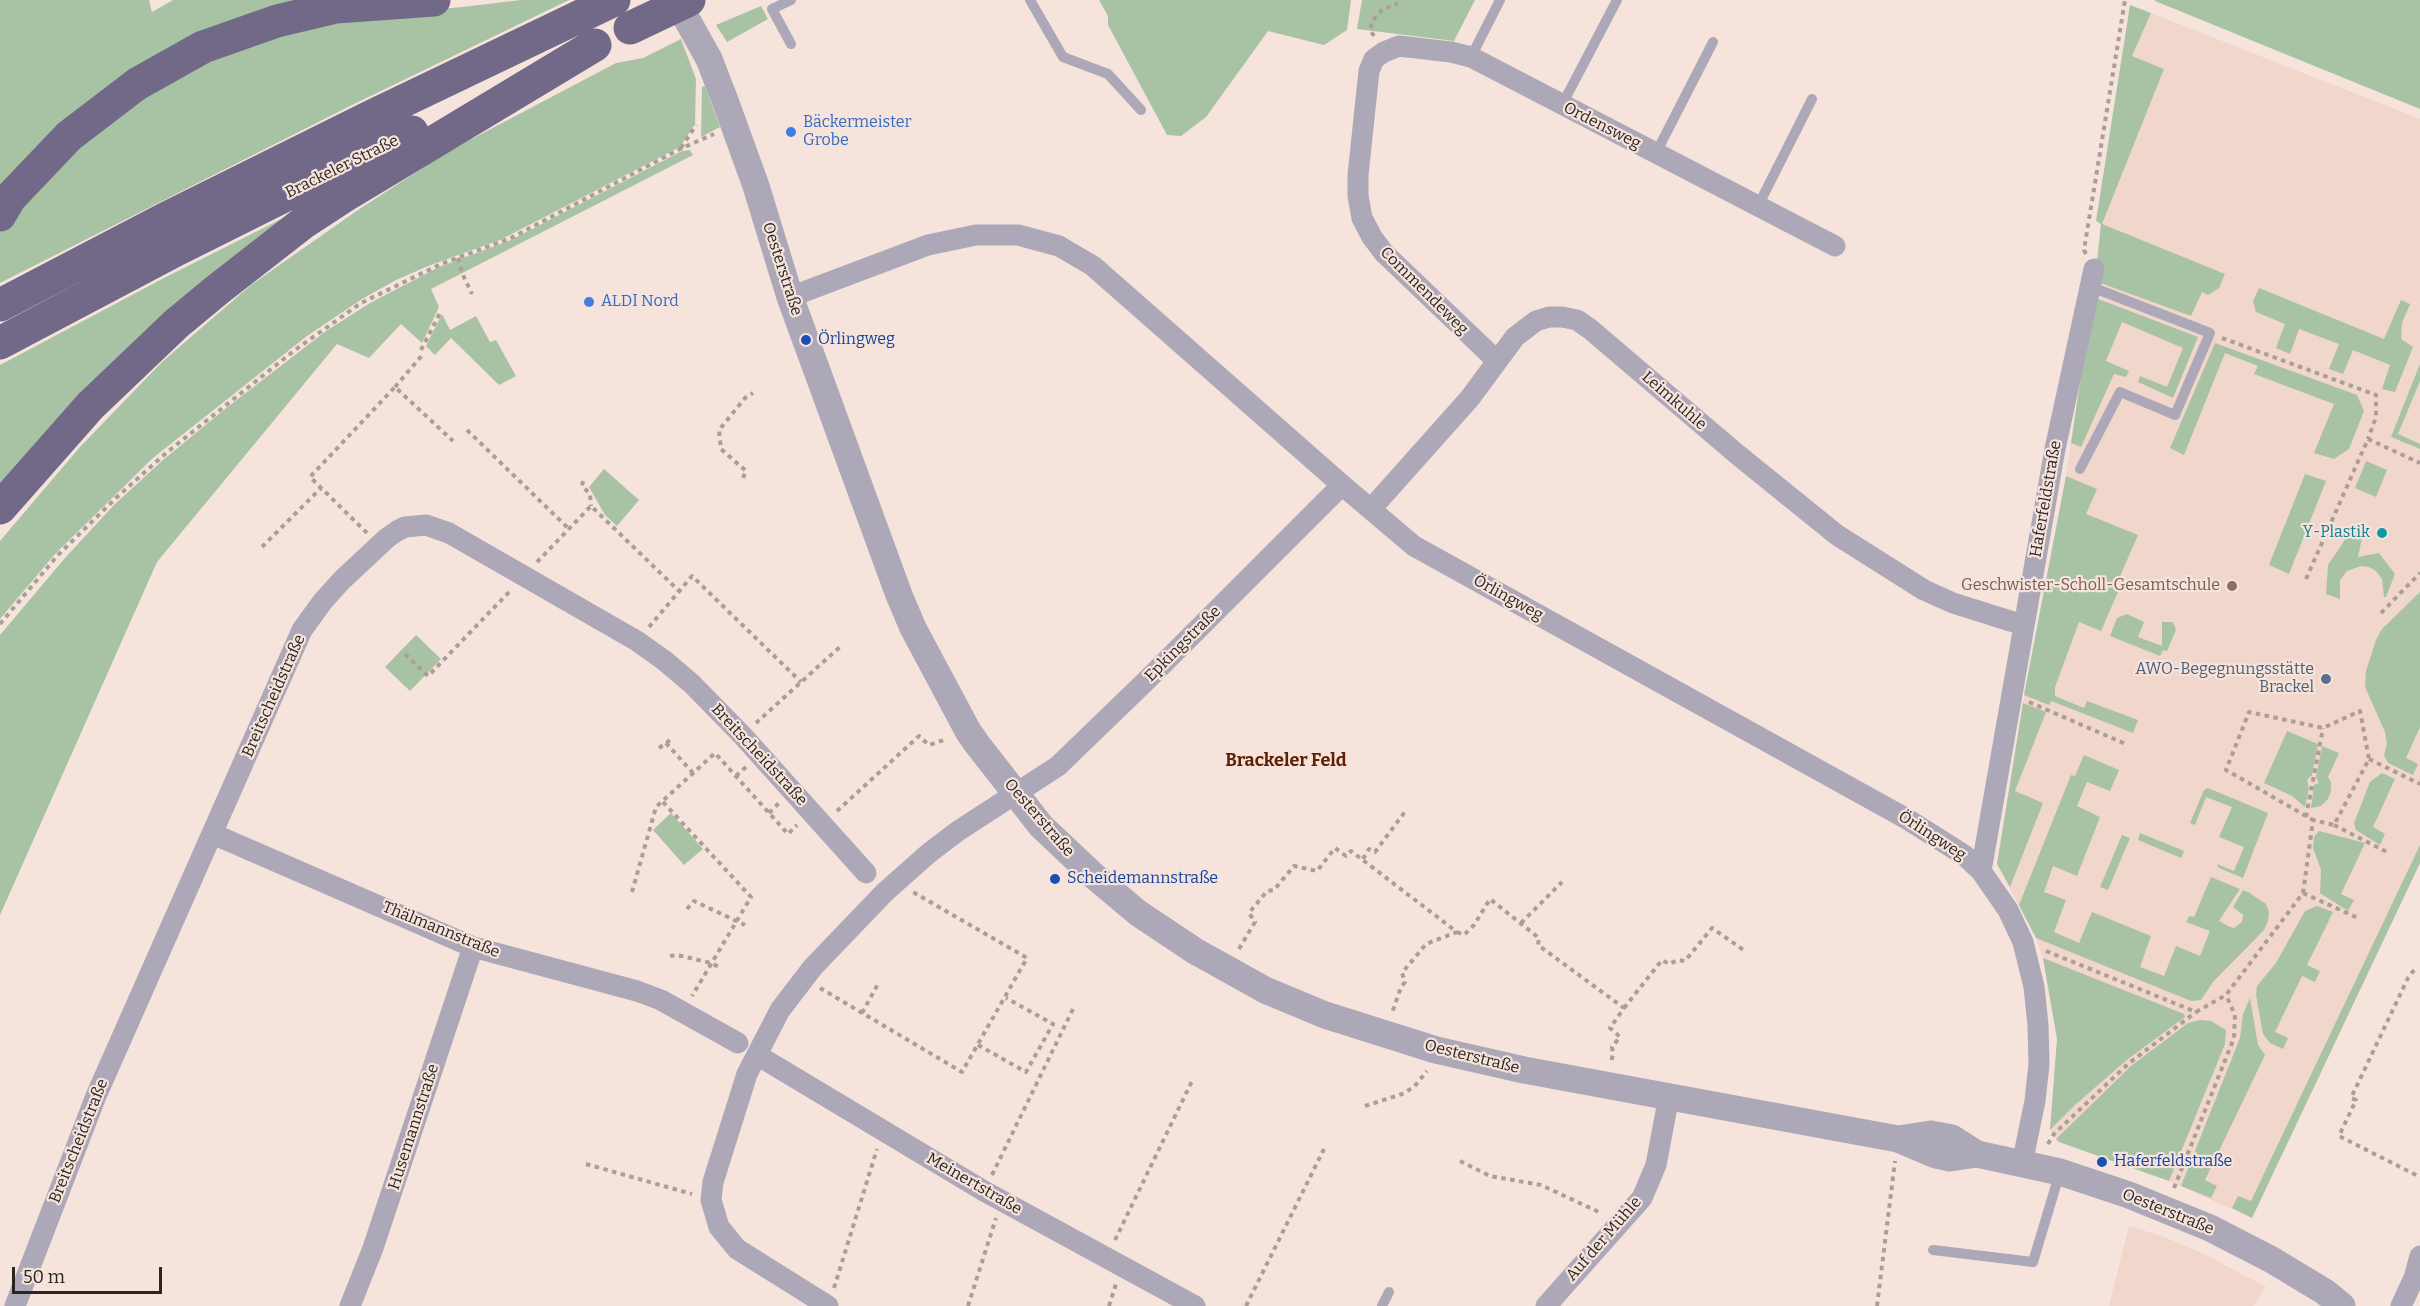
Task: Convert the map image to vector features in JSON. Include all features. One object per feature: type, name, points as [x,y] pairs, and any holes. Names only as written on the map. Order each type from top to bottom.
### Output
[{"type":"highway","points":[[0,215],[10,198],[69,136],[137,84],[203,47],[277,21],[336,7],[434,0]]},
{"type":"highway","name":"Brackeler Straße","points":[[0,343],[280,197],[689,0]]},
{"type":"highway","name":"Brackeler Straße","points":[[0,305],[330,136],[612,1]]},
{"type":"highway","points":[[0,507],[90,406],[176,324],[303,223],[595,45]]},
{"type":"street","name":"Oesterstraße","points":[[676,0],[709,59],[731,109],[790,297],[913,628],[968,731],[1041,826],[1138,913],[1195,951],[1265,990],[1324,1015],[1436,1050],[1524,1070],[1669,1096],[1897,1150],[1950,1158],[1977,1154],[2060,1172],[2093,1182],[2210,1228],[2291,1271],[2325,1292],[2342,1306]]},
{"type":"street","name":"Ordensweg","points":[[1384,52],[1399,46],[1451,51],[1471,57],[1835,246]]},
{"type":"street","name":"Commendeweg","points":[[1384,52],[1374,59],[1369,71],[1358,175],[1358,196],[1362,218],[1384,253],[1496,360]]},
{"type":"street","name":"Örlingweg","points":[[790,297],[928,245],[976,235],[1018,235],[1059,246],[1094,266],[1414,546],[1907,819],[1964,855],[1981,871],[2008,910],[2023,942],[2034,987],[2039,1064],[2035,1101],[2022,1164]]},
{"type":"street","name":"Haferfeldstraße","points":[[1981,871],[2056,443],[2091,277]]},
{"type":"street","name":"Leimkuhle","points":[[1371,509],[1470,398],[1515,337],[1536,321],[1549,317],[1562,317],[1577,321],[1837,535],[1923,590],[1953,603],[2023,625]]},
{"type":"street","name":"Epkingstraße","points":[[1016,794],[1058,766],[1342,485]]},
{"type":"street","name":"Breitscheidstraße","points":[[15,1306],[96,1096],[302,630],[336,587],[387,538],[405,527],[426,525],[449,533],[637,641],[692,684],[742,735],[866,873]]},
{"type":"street","points":[[830,1301],[737,1248],[718,1227],[711,1200],[713,1182],[747,1074],[780,1010],[813,968],[863,914],[929,853],[1016,794]]},
{"type":"street","name":"Thälmannstraße","points":[[213,834],[473,947],[638,991],[682,1011],[738,1043]]},
{"type":"street","name":"Husemannstraße","points":[[351,1306],[377,1238],[473,947]]},
{"type":"street","name":"Meinertstraße","points":[[757,1055],[984,1191],[1195,1306]]},
{"type":"street","name":"Auf der Mühle","points":[[1546,1306],[1642,1198],[1656,1165],[1669,1096]]},
{"type":"street","points":[[2401,1306],[2417,1280],[2420,1256]]},
{"type":"lane","points":[[791,0],[772,9],[791,44]]},
{"type":"lane","points":[[1030,0],[1063,57],[1108,74],[1141,111]]},
{"type":"lane","points":[[1471,57],[1500,0]]},
{"type":"lane","points":[[1562,105],[1617,0]]},
{"type":"lane","points":[[1656,153],[1713,42]]},
{"type":"lane","points":[[1758,206],[1812,99]]},
{"type":"lane","points":[[2080,469],[2120,392],[2175,415],[2210,333],[2091,277]]},
{"type":"lane","points":[[1933,1250],[2033,1262],[2060,1172]]},
{"type":"lane","points":[[1382,1306],[1389,1292]]},
{"type":"path","points":[[2091,277],[2084,250],[2125,0]]},
{"type":"path","points":[[1384,52],[1370,30],[1373,20],[1382,10],[1398,3]]},
{"type":"path","points":[[0,624],[58,555],[166,453],[295,350],[361,303],[402,281],[511,238],[680,149],[694,144],[731,109]]},
{"type":"path","points":[[680,149],[696,125]]},
{"type":"path","points":[[458,258],[472,294]]},
{"type":"path","points":[[380,545],[310,477],[395,387],[423,352],[441,311]]},
{"type":"path","points":[[2210,333],[2376,395],[2376,417],[2368,439],[2306,579]]},
{"type":"path","points":[[395,387],[453,441]]},
{"type":"path","points":[[743,478],[746,471],[721,449],[719,430],[745,398],[753,393]]},
{"type":"path","points":[[467,430],[569,529]]},
{"type":"path","points":[[2368,439],[2420,463]]},
{"type":"path","points":[[583,481],[582,486],[590,494],[591,506],[679,591]]},
{"type":"path","points":[[262,547],[321,488]]},
{"type":"path","points":[[405,654],[428,676],[591,506]]},
{"type":"path","points":[[2381,613],[2420,573]]},
{"type":"path","points":[[637,641],[692,576],[801,682]]},
{"type":"path","points":[[742,735],[842,645]]},
{"type":"path","points":[[2012,695],[2128,745]]},
{"type":"path","points":[[2334,825],[2369,759],[2360,711],[2323,728],[2249,712],[2226,770],[2306,817],[2334,825],[2389,853]]},
{"type":"path","points":[[2306,817],[2323,728]]},
{"type":"path","points":[[632,892],[657,807],[715,753],[788,834],[862,788],[919,736],[929,745],[947,739]]},
{"type":"path","points":[[659,748],[673,738]]},
{"type":"path","points":[[666,743],[693,773]]},
{"type":"path","points":[[898,756],[903,761]]},
{"type":"path","points":[[2369,759],[2420,784]]},
{"type":"path","points":[[862,788],[867,794]]},
{"type":"path","points":[[663,802],[751,897],[682,1011]]},
{"type":"path","points":[[1363,859],[1369,849],[1375,852],[1407,809]]},
{"type":"path","points":[[2048,1144],[2054,1134],[2128,1064],[2196,1012],[2226,995],[2303,893],[2313,820]]},
{"type":"path","points":[[1239,950],[1255,922],[1249,913],[1267,891],[1274,890],[1294,866],[1317,871],[1335,848],[1346,856],[1351,851],[1363,859],[1457,932],[1464,935],[1474,925],[1490,899],[1539,938],[1538,945],[1624,1008]]},
{"type":"path","points":[[1521,923],[1562,882]]},
{"type":"path","points":[[813,984],[962,1072],[1027,958],[907,889]]},
{"type":"path","points":[[2303,893],[2358,918]]},
{"type":"path","points":[[687,909],[694,901],[745,925]]},
{"type":"path","points":[[1611,1062],[1612,1047],[1620,1037],[1610,1028],[1662,960],[1669,964],[1678,960],[1685,961],[1712,928],[1745,951]]},
{"type":"path","points":[[1392,1013],[1405,982],[1402,973],[1426,944],[1457,932]]},
{"type":"path","points":[[2023,942],[2196,1012]]},
{"type":"path","points":[[670,956],[677,955],[711,963],[718,968]]},
{"type":"path","points":[[2414,970],[2408,978],[2351,1098],[2356,1100],[2339,1136],[2420,1176]]},
{"type":"path","points":[[862,1013],[878,984]]},
{"type":"path","points":[[2171,1196],[2234,1038],[2235,1015],[2226,995]]},
{"type":"path","points":[[978,1045],[1026,1072],[1053,1024],[1006,997]]},
{"type":"path","points":[[990,1179],[1073,1009]]},
{"type":"path","points":[[1365,1106],[1402,1094],[1414,1087],[1427,1070]]},
{"type":"path","points":[[1111,1248],[1193,1079]]},
{"type":"path","points":[[830,1301],[879,1143]]},
{"type":"path","points":[[1246,1306],[1324,1149]]},
{"type":"path","points":[[1877,1306],[1897,1150]]},
{"type":"path","points":[[1460,1161],[1490,1176],[1541,1185],[1605,1215],[1619,1226]]},
{"type":"path","points":[[586,1164],[703,1197]]},
{"type":"path","points":[[968,1306],[998,1211]]},
{"type":"path","points":[[1109,1306],[1118,1278]]},
{"type":"shaded area","name":"Geschwister-Scholl-Gesamtschule","points":[[2151,13],[2420,119],[2420,863],[2252,1218],[2169,1181],[2059,1142],[2050,1130],[2057,1039],[2043,958],[2036,938],[1997,864],[2023,703],[2066,476],[2093,297],[2101,224],[2164,69],[2132,56]]},
{"type":"shaded area","points":[[2129,1226],[2164,1237],[2206,1255],[2266,1287],[2253,1306],[2109,1306]]},
{"type":"green space","points":[[0,0],[149,0],[152,12],[173,0],[304,0],[234,20],[0,190]]},
{"type":"green space","points":[[521,0],[569,0],[352,105],[0,283],[0,232],[27,196],[97,123],[250,40],[360,16]]},
{"type":"green space","points":[[1099,0],[1351,0],[1347,30],[1324,45],[1268,31],[1206,117],[1181,136],[1167,135],[1108,25],[1108,16]]},
{"type":"green space","points":[[1362,0],[1475,0],[1454,41],[1357,29]]},
{"type":"green space","points":[[2155,0],[2420,0],[2420,109],[2155,1]]},
{"type":"green space","points":[[2130,5],[2151,13],[2132,56],[2164,69],[2102,224],[2225,274],[2219,288],[2208,295],[2202,292],[2191,316],[2095,281],[2101,224],[2096,221]]},
{"type":"green space","points":[[761,6],[768,19],[727,42],[716,25]]},
{"type":"green space","points":[[681,39],[696,79],[695,124],[680,147],[500,240],[396,280],[362,299],[307,336],[153,458],[55,554],[0,619],[0,541],[80,447],[162,362],[251,285],[358,210],[447,152],[616,63],[643,58]]},
{"type":"green space","points":[[705,86],[720,127],[701,137],[702,87]]},
{"type":"green space","points":[[690,150],[693,155],[431,289],[439,307],[422,343],[401,324],[369,358],[337,344],[157,562],[0,915],[0,635],[65,558],[114,505],[163,460],[326,331],[370,303],[439,267],[511,240],[682,151]]},
{"type":"green space","points":[[319,200],[0,495],[0,365],[164,278]]},
{"type":"green space","points":[[2259,288],[2384,339],[2401,300],[2410,304],[2402,323],[2401,339],[2413,347],[2395,392],[2382,389],[2390,365],[2353,350],[2343,374],[2329,369],[2339,344],[2299,329],[2290,354],[2276,348],[2285,324],[2256,312],[2253,301]]},
{"type":"green space","points":[[2093,297],[2198,337],[2173,398],[2138,382],[2140,376],[2167,387],[2183,348],[2122,322],[2106,361],[2129,371],[2126,377],[2114,374],[2081,447],[2071,443]]},
{"type":"green space","points":[[442,314],[450,330],[476,316],[490,342],[496,340],[516,376],[499,385],[451,338],[435,355],[426,346]]},
{"type":"green space","points":[[2215,343],[2357,395],[2364,411],[2349,449],[2334,459],[2314,453],[2334,404],[2254,374],[2258,366],[2225,353],[2184,455],[2170,448]]},
{"type":"green space","points":[[2420,364],[2420,381],[2398,434],[2420,444],[2420,449],[2391,437]]},
{"type":"green space","points":[[2366,461],[2387,470],[2376,497],[2355,488]]},
{"type":"green space","points":[[604,469],[639,500],[617,526],[605,515],[589,487]]},
{"type":"green space","points":[[2305,474],[2326,481],[2289,574],[2269,565]]},
{"type":"green space","points":[[2066,476],[2097,489],[2086,514],[2138,535],[2114,590],[2118,592],[2101,631],[2079,622],[2055,687],[2055,696],[2084,708],[2087,701],[2138,720],[2133,733],[2051,701],[2049,705],[2024,695]]},
{"type":"green space","points":[[2353,528],[2363,533],[2358,557],[2379,553],[2395,574],[2386,597],[2384,597],[2382,579],[2376,571],[2361,566],[2347,571],[2340,580],[2340,599],[2326,594],[2328,565]]},
{"type":"green space","points":[[2420,592],[2420,727],[2406,758],[2418,764],[2413,775],[2388,763],[2384,755],[2387,744],[2385,732],[2365,687],[2366,671],[2382,629]]},
{"type":"green space","points":[[2127,614],[2144,622],[2138,637],[2162,646],[2162,622],[2173,622],[2176,630],[2167,651],[2163,650],[2160,656],[2110,636],[2117,618]]},
{"type":"green space","points":[[416,635],[441,659],[410,691],[385,667]]},
{"type":"green space","points":[[2023,703],[2046,712],[2015,791],[2043,803],[2010,887],[1997,864]]},
{"type":"green space","points":[[2287,731],[2318,744],[2312,775],[2307,780],[2309,788],[2305,807],[2292,796],[2264,783]]},
{"type":"green space","points":[[2322,746],[2339,753],[2328,777],[2331,782],[2331,791],[2328,799],[2321,806],[2311,808],[2314,785],[2319,783],[2316,777]]},
{"type":"green space","points":[[2084,755],[2119,770],[2110,791],[2087,782],[2077,806],[2100,817],[2077,876],[2053,866],[2044,892],[2066,900],[2054,932],[2079,943],[2092,912],[2151,936],[2140,967],[2164,976],[2176,946],[2200,956],[2210,931],[2186,922],[2189,916],[2194,917],[2211,877],[2240,889],[2219,921],[2230,927],[2234,928],[2242,922],[2243,915],[2233,907],[2243,890],[2248,892],[2266,904],[2269,912],[2268,921],[2264,930],[2213,982],[2201,1000],[2191,1001],[2036,938],[2019,905],[2071,775],[2075,776]]},
{"type":"green space","points":[[2382,773],[2395,779],[2373,827],[2385,834],[2380,845],[2356,830],[2354,823],[2370,782]]},
{"type":"green space","points":[[2208,788],[2268,813],[2243,878],[2219,868],[2217,864],[2234,871],[2244,847],[2219,837],[2232,807],[2206,797],[2195,825],[2190,823],[2204,790]]},
{"type":"green space","points":[[671,813],[703,849],[684,865],[653,830]]},
{"type":"green space","points":[[2319,831],[2365,843],[2341,894],[2354,900],[2348,911],[2320,893],[2321,870],[2313,848],[2314,837]]},
{"type":"green space","points":[[2140,833],[2184,851],[2181,858],[2138,840]]},
{"type":"green space","points":[[2122,835],[2130,838],[2108,890],[2100,887]]},
{"type":"green space","points":[[2420,845],[2420,863],[2252,1218],[2232,1208],[2238,1196],[2251,1201]]},
{"type":"green space","points":[[2317,906],[2333,912],[2307,965],[2320,971],[2315,982],[2302,976],[2275,1032],[2288,1038],[2283,1049],[2270,1043],[2263,1034],[2256,995],[2257,986],[2276,963],[2305,911]]},
{"type":"green space","points":[[2043,958],[2184,1014],[2185,1017],[2128,1059],[2050,1130],[2057,1039]]},
{"type":"green space","points":[[2250,998],[2258,1045],[2265,1055],[2205,1180],[2217,1186],[2211,1198],[2181,1186],[2240,1038],[2243,1014]]},
{"type":"green space","points":[[2200,1020],[2211,1021],[2226,1030],[2225,1044],[2169,1181],[2056,1139],[2131,1066],[2188,1023]]},
{"type":"place","name":"Bäckermeister Grobe","points":[[791,132]]},
{"type":"place","name":"ALDI Nord","points":[[589,302]]},
{"type":"place","name":"Örlingweg","points":[[806,340]]},
{"type":"place","name":"Y-Plastik","points":[[2382,533]]},
{"type":"place","name":"Geschwister-Scholl-Gesamtschule","points":[[2232,586]]},
{"type":"place","name":"AWO-Begegnungsstätte Brackel","points":[[2326,679]]},
{"type":"place","name":"Scheidemannstraße","points":[[1055,879]]},
{"type":"place","name":"Haferfeldstraße","points":[[2102,1162]]},
{"type":"district","name":"Brackeler Feld","points":[[1286,761]]}]
